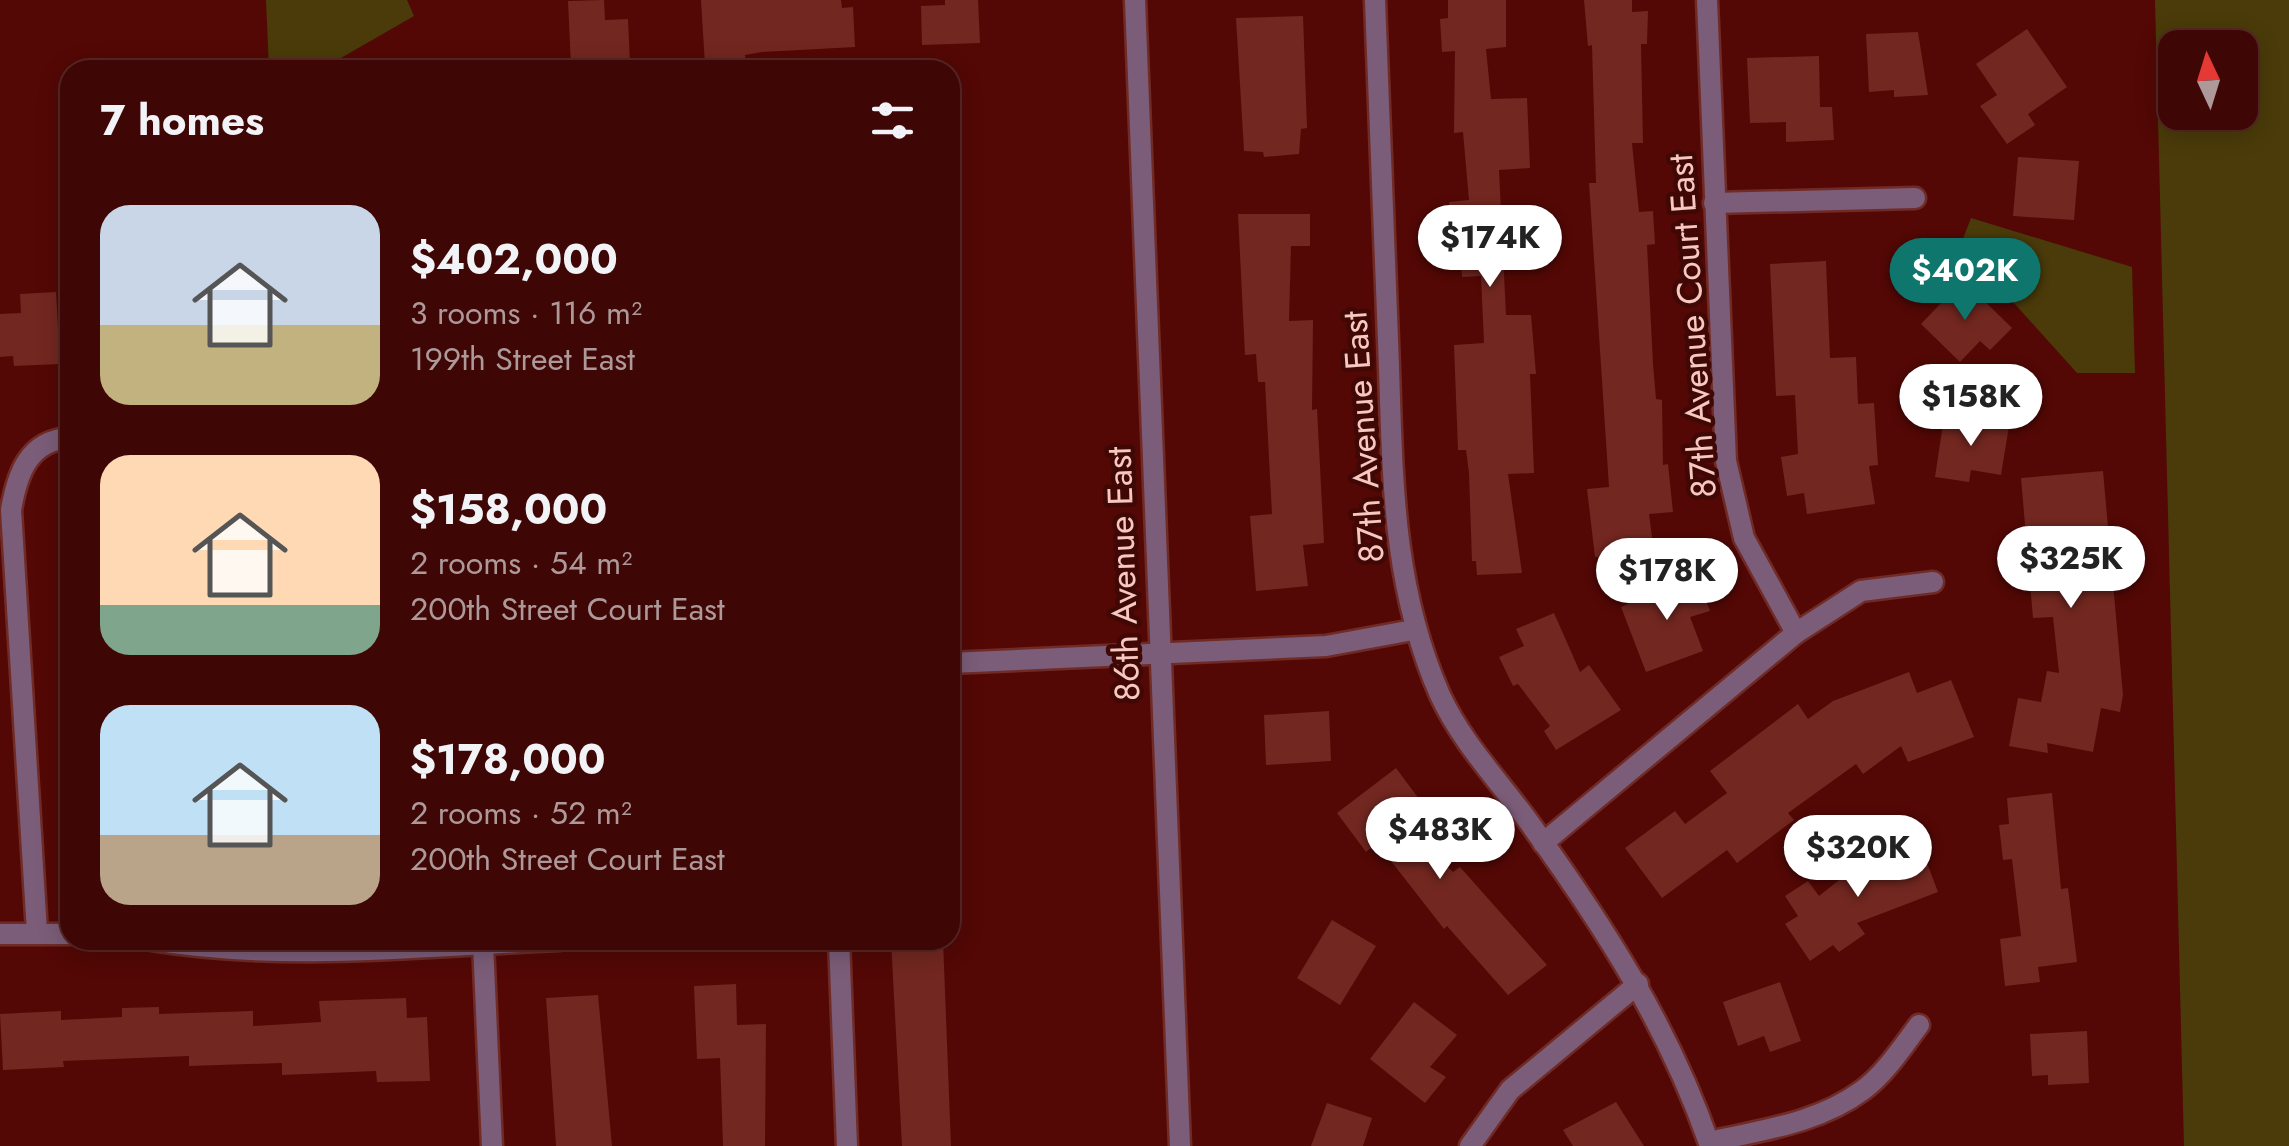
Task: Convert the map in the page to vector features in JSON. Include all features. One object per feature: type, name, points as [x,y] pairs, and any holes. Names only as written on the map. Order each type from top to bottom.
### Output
[{"type":"street","name":"86th Avenue East","points":[[1135,0],[1180,1146]]},
{"type":"street","name":"87th Avenue East","points":[[1375,0],[1395,526],[1413,630],[1442,700],[1465,738],[1604,926],[1638,984],[1676,1058],[1710,1144]]},
{"type":"street","name":"87th Avenue Court East","points":[[1707,0],[1726,462],[1744,538],[1763,580],[1796,633]]},
{"type":"street","points":[[1714,204],[1915,198]]},
{"type":"street","points":[[37,932],[11,510],[16,482],[34,452],[60,442]]},
{"type":"street","points":[[1543,843],[1796,633],[1861,591],[1932,582]]},
{"type":"street","points":[[960,662],[1326,646],[1383,639],[1413,630]]},
{"type":"street","points":[[0,934],[60,933]]},
{"type":"street","points":[[208,950],[260,950]]},
{"type":"street","points":[[483,950],[492,1146]]},
{"type":"street","points":[[839,950],[847,1146]]},
{"type":"street","points":[[1470,1146],[1510,1090],[1638,984]]},
{"type":"street","points":[[1710,1144],[1830,1110],[1866,1088],[1919,1024]]},
{"type":"shaded area","points":[[266,0],[407,0],[414,16],[337,60],[269,60]]},
{"type":"shaded area","points":[[2155,0],[2289,0],[2289,1146],[2184,1146],[2158,130],[2258,130],[2258,30],[2158,30],[2158,119]]},
{"type":"shaded area","points":[[1971,218],[2132,267],[2135,373],[2077,373],[1961,244]]},
{"type":"building","points":[[604,0],[605,20],[628,19],[630,60],[571,60],[568,1]]},
{"type":"building","points":[[701,0],[841,0],[842,8],[853,7],[855,47],[762,52],[745,55],[746,60],[705,60]]},
{"type":"building","points":[[945,0],[978,0],[980,43],[922,45],[921,6],[945,5]]},
{"type":"building","points":[[1448,0],[1506,0],[1506,47],[1486,49],[1491,99],[1527,98],[1530,168],[1499,170],[1506,315],[1531,315],[1536,374],[1530,374],[1534,473],[1508,474],[1522,573],[1477,575],[1476,561],[1472,561],[1469,473],[1466,450],[1458,450],[1454,345],[1484,343],[1481,276],[1462,277],[1459,237],[1451,235],[1449,202],[1469,200],[1463,132],[1454,133],[1455,51],[1442,52],[1440,19],[1448,18]]},
{"type":"building","points":[[1584,0],[1632,0],[1632,12],[1648,11],[1647,44],[1641,44],[1643,143],[1632,143],[1639,212],[1653,211],[1655,244],[1647,245],[1653,364],[1656,399],[1662,400],[1663,465],[1668,464],[1673,512],[1649,514],[1654,552],[1595,557],[1587,489],[1609,487],[1589,183],[1596,183],[1592,45],[1588,46]]},
{"type":"building","points":[[1303,16],[1307,128],[1301,129],[1299,154],[1264,157],[1263,152],[1244,151],[1236,18]]},
{"type":"building","points":[[2027,29],[2067,87],[2028,114],[2035,125],[2007,144],[1980,106],[1997,95],[1976,64]]},
{"type":"building","points":[[1918,32],[1928,95],[1894,97],[1894,90],[1869,92],[1866,34]]},
{"type":"building","points":[[1819,56],[1820,107],[1832,107],[1834,140],[1786,142],[1786,122],[1750,123],[1747,58]]},
{"type":"building","points":[[2018,157],[2079,161],[2074,220],[2013,216]]},
{"type":"building","points":[[1238,214],[1310,214],[1310,246],[1291,246],[1289,321],[1313,320],[1312,410],[1317,409],[1324,543],[1303,545],[1308,586],[1256,591],[1250,516],[1272,514],[1265,382],[1258,382],[1256,354],[1245,355]]},
{"type":"building","points":[[1826,261],[1830,358],[1856,357],[1858,404],[1874,403],[1878,465],[1869,466],[1875,504],[1807,514],[1804,493],[1787,496],[1781,457],[1798,454],[1795,395],[1776,396],[1770,264]]},
{"type":"building","points":[[1963,280],[2012,328],[1990,350],[1980,341],[1960,362],[1921,324]]},
{"type":"building","points":[[56,292],[60,364],[14,366],[13,356],[0,357],[0,314],[21,313],[20,294]]},
{"type":"building","points":[[1944,417],[2009,426],[2001,475],[1971,470],[1969,482],[1935,477]]},
{"type":"building","points":[[2103,471],[2123,695],[2120,712],[2101,708],[2093,752],[2047,743],[2048,753],[2009,746],[2018,698],[2041,702],[2047,671],[2059,673],[2053,617],[2033,618],[2021,478]]},
{"type":"building","points":[[1696,575],[1710,611],[1690,617],[1703,651],[1646,672],[1621,607]]},
{"type":"building","points":[[1554,613],[1580,672],[1589,665],[1621,710],[1556,750],[1544,731],[1550,726],[1518,684],[1513,686],[1499,657],[1524,646],[1516,629]]},
{"type":"building","points":[[1909,672],[1917,693],[1951,680],[1974,737],[1908,762],[1901,746],[1863,774],[1856,764],[1788,813],[1794,820],[1737,863],[1727,850],[1662,898],[1625,848],[1675,811],[1685,824],[1727,793],[1710,771],[1798,704],[1808,719],[1833,701]]},
{"type":"building","points":[[1329,711],[1331,761],[1266,765],[1264,715]]},
{"type":"building","points":[[1396,768],[1425,807],[1404,823],[1453,872],[1460,867],[1547,965],[1508,995],[1447,926],[1444,929],[1377,843],[1366,852],[1337,813]]},
{"type":"building","points":[[2052,793],[2061,889],[2068,888],[2077,962],[2038,967],[2040,982],[2005,986],[2000,939],[2021,936],[2012,859],[2003,860],[1999,825],[2009,824],[2007,798]]},
{"type":"building","points":[[1919,842],[1938,892],[1857,923],[1865,934],[1839,952],[1833,945],[1810,961],[1785,924],[1798,916],[1785,896],[1808,881],[1819,896],[1858,865]]},
{"type":"building","points":[[1332,920],[1376,946],[1340,1005],[1297,978]]},
{"type":"building","points":[[892,950],[943,950],[951,1146],[902,1146]]},
{"type":"building","points":[[1780,982],[1801,1041],[1770,1052],[1764,1036],[1738,1046],[1723,1002]]},
{"type":"building","points":[[736,984],[737,1025],[766,1024],[765,1146],[723,1146],[720,1058],[697,1059],[694,986]]},
{"type":"building","points":[[598,995],[612,1146],[556,1146],[546,998]]},
{"type":"building","points":[[406,998],[407,1018],[427,1017],[430,1081],[377,1082],[376,1071],[282,1075],[282,1063],[189,1066],[189,1056],[63,1061],[64,1067],[3,1070],[0,1014],[61,1011],[61,1020],[122,1017],[122,1008],[159,1007],[159,1014],[253,1011],[253,1026],[321,1022],[319,1001]]},
{"type":"building","points":[[1414,1002],[1457,1035],[1430,1067],[1446,1077],[1425,1103],[1370,1059]]},
{"type":"building","points":[[2087,1031],[2089,1083],[2048,1085],[2048,1075],[2032,1076],[2030,1034]]},
{"type":"building","points":[[1616,1102],[1644,1146],[1573,1146],[1563,1130]]},
{"type":"building","points":[[1327,1103],[1372,1118],[1363,1146],[1311,1146]]}]
